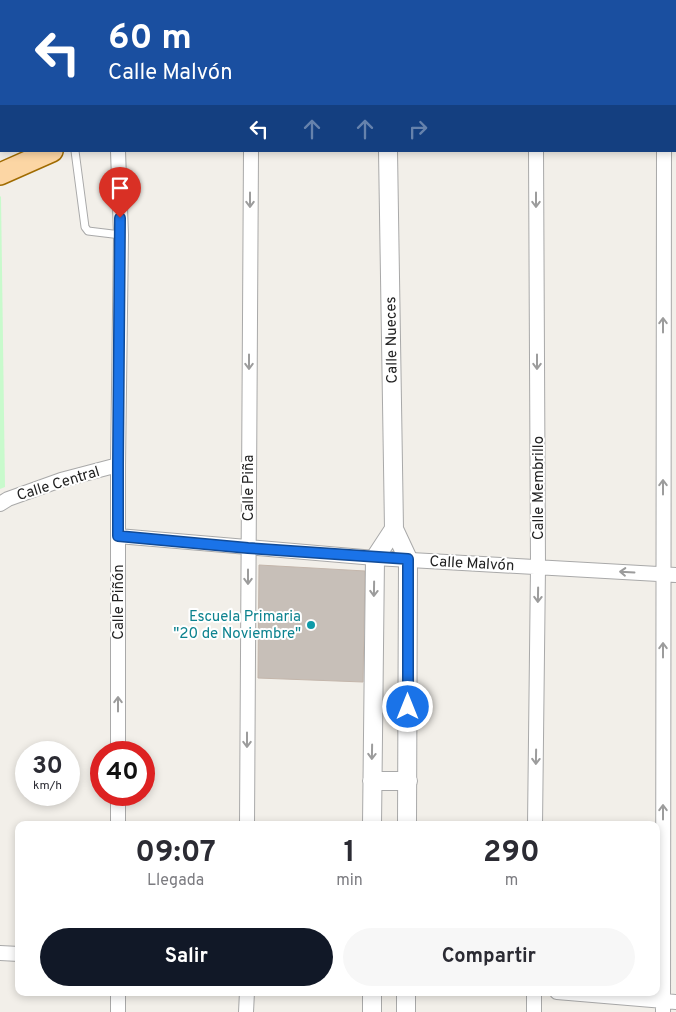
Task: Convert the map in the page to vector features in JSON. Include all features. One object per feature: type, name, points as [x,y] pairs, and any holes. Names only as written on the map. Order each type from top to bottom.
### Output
[{"type":"main road","points":[[0,174],[50,152]]},
{"type":"street","name":"Calle Piñón","points":[[118,152],[121,234],[118,465],[118,741]]},
{"type":"street","name":"Calle Piña","points":[[247,821],[251,152]]},
{"type":"street","name":"Calle Nueces","points":[[388,152],[394,529],[408,559],[408,821]]},
{"type":"street","name":"Calle Membrillo","points":[[536,152],[538,567],[536,821]]},
{"type":"street","points":[[590,996],[668,1005],[669,575],[664,152]]},
{"type":"street","name":"Calle Central","points":[[0,504],[8,499],[61,480],[118,465]]},
{"type":"street","points":[[372,821],[375,558],[394,529]]},
{"type":"street","name":"Calle Malvón","points":[[118,536],[375,558],[669,575]]},
{"type":"street","points":[[372,781],[408,781]]},
{"type":"street","points":[[118,806],[118,821]]},
{"type":"street","points":[[0,953],[15,954]]},
{"type":"street","points":[[118,996],[118,1012]]},
{"type":"street","points":[[246,996],[246,1012]]},
{"type":"street","points":[[372,996],[372,1012]]},
{"type":"street","points":[[406,996],[406,1012]]},
{"type":"street","points":[[534,996],[534,1012]]},
{"type":"lane","points":[[75,152],[85,227],[88,231],[121,234]]},
{"type":"green space","points":[[0,197],[5,487],[0,489]]},
{"type":"building","name":"Escuela Primaria \"20 de Noviembre\"","points":[[259,565],[365,571],[363,682],[258,678]]},
{"type":"place","name":"Escuela Primaria \"20 de Noviembre\"","points":[[311,625]]},
{"type":"route","points":[[120,218],[118,536],[248,548],[408,559],[408,707]]}]
